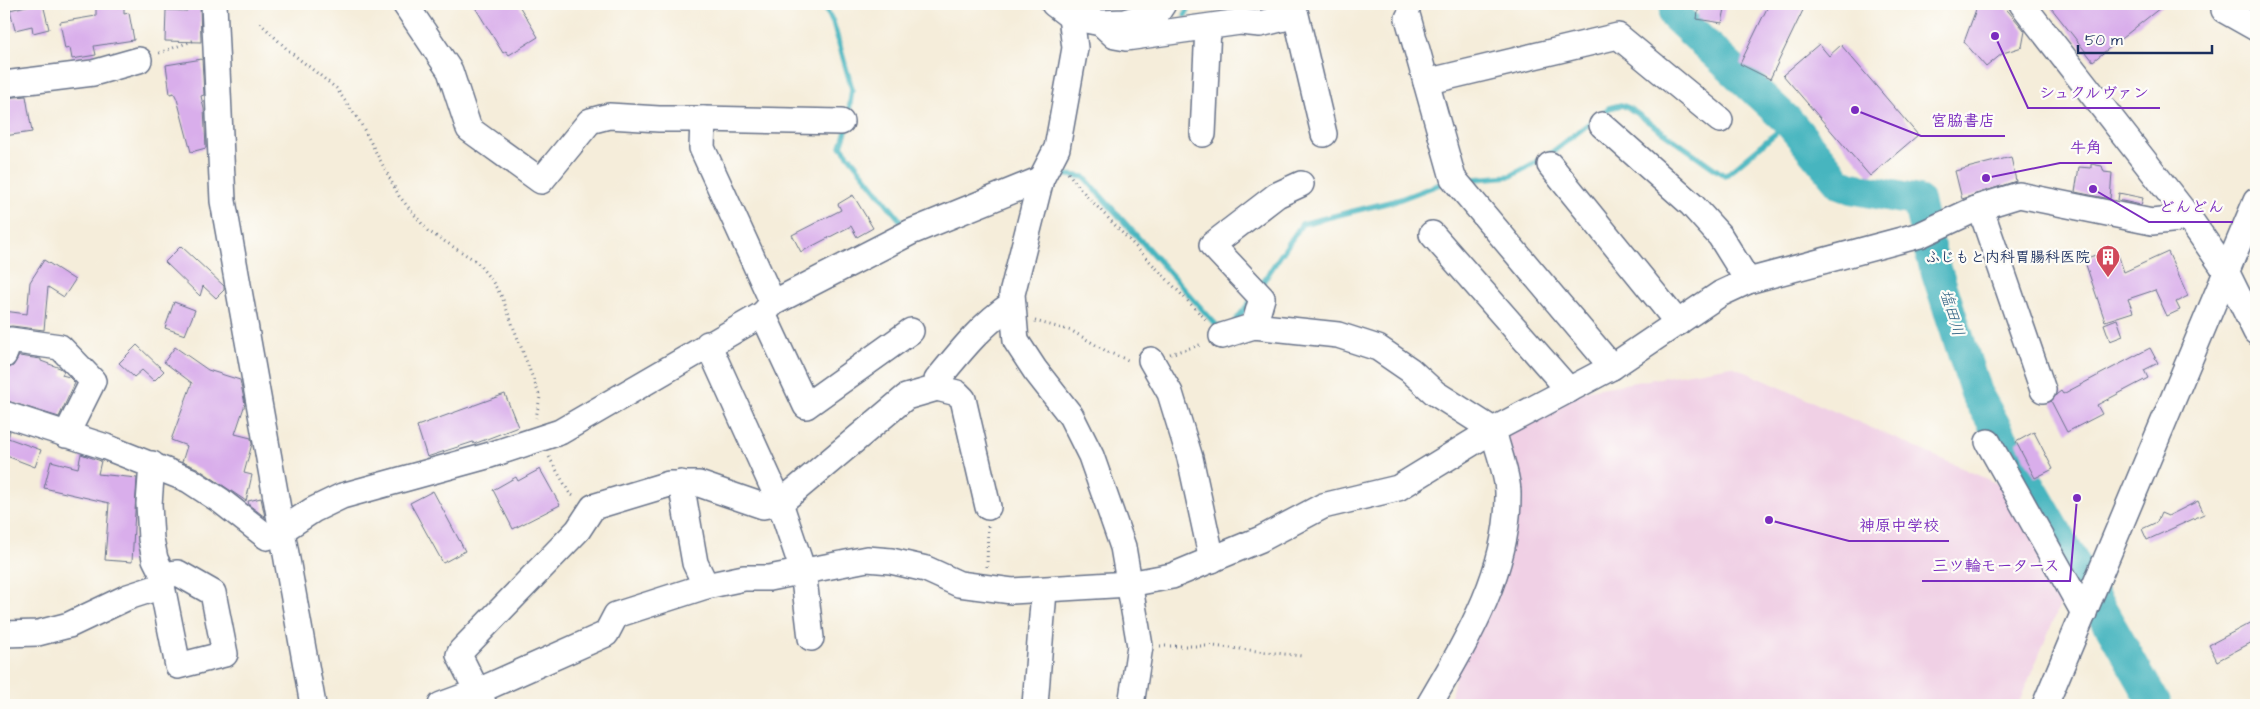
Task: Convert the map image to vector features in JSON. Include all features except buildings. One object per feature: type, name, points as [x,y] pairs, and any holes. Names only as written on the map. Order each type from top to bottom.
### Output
[{"type":"street","points":[[214,4],[223,200],[313,705]]},
{"type":"street","points":[[405,4],[450,72],[469,129],[541,182],[590,121],[609,116],[659,119],[842,122]]},
{"type":"street","points":[[1101,24],[1124,22],[1157,12],[1163,4]]},
{"type":"street","points":[[2022,4],[2188,218],[2226,271],[2256,332]]},
{"type":"street","points":[[2225,4],[2224,10],[2256,28]]},
{"type":"street","points":[[1062,10],[1101,24],[1114,36],[1126,38],[1240,22],[1260,24],[1296,15],[1324,134]]},
{"type":"street","points":[[1062,10],[1075,48],[1056,148],[1041,179],[1012,294],[1016,341],[1034,370],[1071,416],[1090,456],[1123,547],[1140,646],[1137,703]]},
{"type":"street","points":[[1408,18],[1453,178],[1612,367]]},
{"type":"street","points":[[1203,134],[1208,27]]},
{"type":"street","points":[[1426,82],[1618,36],[1720,120]]},
{"type":"street","points":[[4,84],[93,72],[140,60]]},
{"type":"street","points":[[703,119],[702,148],[806,406],[911,331]]},
{"type":"street","points":[[1602,125],[1692,204],[1720,236],[1748,281]]},
{"type":"street","points":[[1550,165],[1678,323]]},
{"type":"street","points":[[4,414],[152,464],[189,480],[267,537],[281,531],[313,510],[342,496],[488,456],[560,432],[768,308],[911,232],[1041,179]]},
{"type":"street","points":[[1254,326],[1262,298],[1212,245],[1277,195],[1301,184]]},
{"type":"street","points":[[441,705],[480,699],[606,634],[616,615],[706,586],[744,578],[769,578],[867,559],[926,569],[959,584],[1012,591],[1044,591],[1129,584],[1172,576],[1261,539],[1323,506],[1398,488],[1493,430],[1612,367],[1720,294],[1748,281],[1925,232],[1980,207],[2019,195],[2152,222],[2188,218]]},
{"type":"street","points":[[1980,207],[2043,390]]},
{"type":"street","points":[[2045,705],[2226,271],[2254,213]]},
{"type":"street","points":[[1432,234],[1569,390]]},
{"type":"street","points":[[937,388],[936,380],[967,343],[995,316],[1013,309]]},
{"type":"street","points":[[1222,336],[1241,332],[1254,326],[1338,335],[1378,348],[1410,370],[1436,394],[1493,430],[1508,492],[1503,549],[1495,576],[1473,626],[1429,705]]},
{"type":"street","points":[[4,354],[10,340],[60,347],[93,381],[66,435]]},
{"type":"street","points":[[708,344],[780,503],[803,571],[811,638]]},
{"type":"street","points":[[1150,360],[1170,393],[1179,421],[1190,458],[1212,560]]},
{"type":"street","points":[[480,699],[459,655],[461,651],[578,530],[593,507],[669,484],[681,483],[699,484],[763,506],[780,503],[906,397],[937,388],[957,393],[963,399],[988,507]]},
{"type":"street","points":[[1988,442],[2089,603]]},
{"type":"street","points":[[4,634],[38,633],[69,624],[163,580],[155,559],[151,539],[149,504],[152,464]]},
{"type":"street","points":[[681,483],[695,563],[706,586]]},
{"type":"street","points":[[1035,705],[1044,591]]},
{"type":"path","points":[[260,23],[289,51],[336,88],[360,122],[398,196],[428,231],[476,261],[492,280],[502,296],[540,397],[536,419],[539,440],[570,494],[593,507]]},
{"type":"path","points":[[140,60],[214,34]]},
{"type":"path","points":[[1013,309],[1072,330],[1108,352],[1132,362],[1150,360],[1213,341],[1222,336],[1086,195],[1064,168],[1056,148]]},
{"type":"path","points":[[986,588],[988,507]]},
{"type":"path","points":[[1140,646],[1213,646],[1302,656]]},
{"type":"shaded area","points":[[1732,366],[2007,488],[2065,593],[2018,705],[1449,705],[1456,673],[1515,493],[1507,429],[1582,391]]},
{"type":"waterway","points":[[823,4],[833,22],[852,89],[848,119]]},
{"type":"waterway","points":[[1185,15],[1191,4]]},
{"type":"waterway","name":"塩田川","points":[[1678,4],[1675,16],[1789,122],[1840,183],[1852,188],[1918,201],[1930,251],[1976,393],[2156,705]]},
{"type":"waterway","points":[[1463,180],[1511,176],[1550,154],[1609,108],[1621,105],[1629,108],[1725,176],[1789,122]]},
{"type":"waterway","points":[[847,128],[841,146],[904,225],[906,224]]},
{"type":"waterway","points":[[1051,173],[1084,177],[1218,327],[1222,327]]},
{"type":"waterway","points":[[1260,286],[1302,224],[1398,200],[1448,181]]},
{"type":"waterway","points":[[1234,323],[1250,302]]},
{"type":"place","name":"シュクルヴァン","points":[[1995,36]]},
{"type":"place","name":"宮脇書店","points":[[1855,110]]},
{"type":"place","name":"牛角","points":[[1986,178]]},
{"type":"place","name":"どんどん","points":[[2093,189]]},
{"type":"place","name":"ふじもと内科胃腸科医院","points":[[2108,278]]},
{"type":"place","name":"三ツ輪モータース","points":[[2077,498]]},
{"type":"place","name":"神原中学校","points":[[1769,520]]}]
